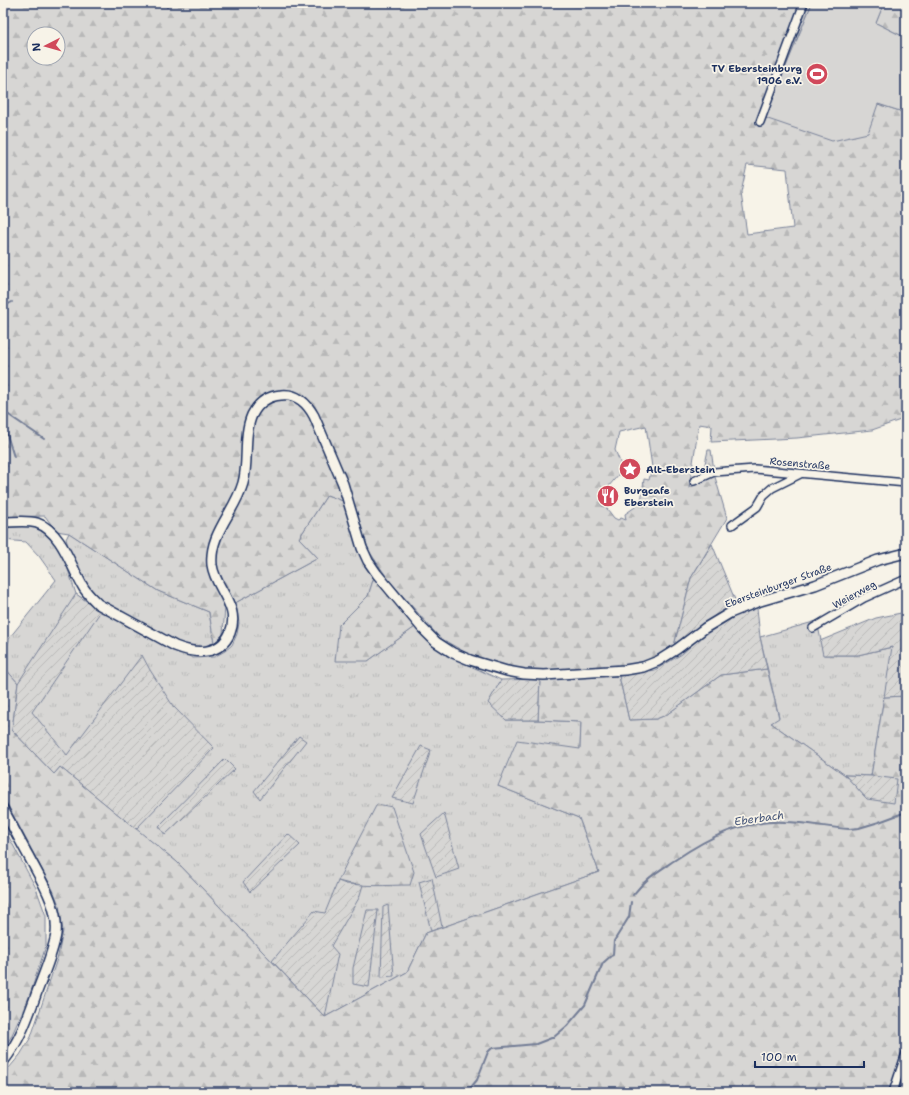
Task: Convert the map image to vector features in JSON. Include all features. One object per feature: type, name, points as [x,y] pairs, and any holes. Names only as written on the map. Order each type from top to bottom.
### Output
[{"type":"street","points":[[760,122],[804,3]]},
{"type":"street","name":"Ebersteinburger Straße","points":[[3,522],[38,523],[47,528],[69,558],[88,596],[98,604],[188,652],[200,652],[217,648],[230,634],[233,624],[233,614],[212,566],[213,546],[243,484],[249,427],[252,415],[258,405],[266,399],[275,395],[285,394],[302,400],[314,416],[343,484],[362,548],[368,562],[377,574],[422,628],[436,642],[453,653],[506,671],[544,675],[625,670],[643,667],[658,661],[705,628],[730,613],[758,602],[815,585],[878,560],[906,553]]},
{"type":"street","name":"Rosenstraße","points":[[694,481],[714,472],[756,469],[906,483]]},
{"type":"street","points":[[732,525],[757,507],[764,495],[772,488],[802,473]]},
{"type":"street","name":"Weierweg","points":[[813,628],[864,598],[906,579]]},
{"type":"street","points":[[3,809],[44,885],[52,904],[56,920],[56,933],[53,947],[26,1024],[12,1050],[3,1062]]},
{"type":"street","points":[[893,1092],[906,1053]]},
{"type":"green space","points":[[3,3],[812,3],[765,118],[878,104],[903,112],[906,106],[906,418],[872,430],[797,438],[711,442],[712,426],[699,424],[689,488],[704,481],[703,473],[708,450],[711,450],[715,477],[727,518],[691,578],[674,646],[647,662],[624,666],[543,672],[512,668],[472,656],[440,638],[388,579],[369,551],[353,505],[327,495],[299,538],[318,558],[225,607],[223,634],[214,643],[209,612],[158,591],[69,533],[56,531],[45,516],[3,517]],"holes":[[[747,165],[787,169],[793,228],[747,234],[741,193]],[[646,426],[652,467],[649,480],[644,479],[641,503],[625,514],[626,520],[621,518],[618,520],[614,518],[605,506],[603,507],[601,503],[601,490],[610,489],[609,486],[623,469],[615,450],[619,432]]]},
{"type":"green space","points":[[812,3],[884,3],[876,23],[906,38],[906,106],[903,112],[878,104],[868,133],[832,141],[765,118]]},
{"type":"green space","points":[[884,3],[906,3],[906,38],[876,23]]},
{"type":"green space","points":[[327,495],[344,501],[360,554],[374,577],[368,596],[339,625],[368,661],[415,627],[451,657],[501,680],[489,703],[506,720],[581,722],[580,750],[498,786],[579,818],[599,872],[426,933],[407,972],[325,1017],[177,862],[12,730],[18,683],[3,666],[3,659],[10,637],[56,580],[39,556],[26,542],[3,540],[3,528],[28,526],[41,529],[53,540],[63,554],[76,594],[104,613],[146,636],[193,658],[214,657],[232,645],[237,634],[239,623],[235,603],[318,558],[299,538]]},
{"type":"green space","points":[[69,533],[158,591],[209,612],[214,643],[203,647],[190,648],[169,640],[97,599],[87,586],[69,549],[66,539]]},
{"type":"green space","points":[[712,544],[738,607],[703,623],[674,646],[691,578]]},
{"type":"green space","points":[[374,577],[415,627],[368,661],[335,661],[339,625],[368,596]]},
{"type":"green space","points":[[76,594],[101,611],[32,712],[67,755],[142,655],[173,706],[214,748],[136,829],[60,767],[54,774],[12,730],[18,683]]},
{"type":"green space","points":[[757,608],[760,637],[767,669],[721,675],[666,715],[656,719],[629,720],[619,676],[655,670],[682,654],[704,634],[735,616]]},
{"type":"green space","points":[[906,612],[906,696],[884,697],[892,647],[858,655],[823,655],[820,641],[876,618]]},
{"type":"green space","points":[[817,621],[824,655],[858,655],[906,644],[906,696],[884,697],[871,776],[845,775],[771,723],[779,717],[760,637]]},
{"type":"green space","points":[[3,666],[18,683],[12,730],[54,774],[60,767],[177,862],[325,1017],[407,972],[426,933],[599,872],[579,818],[498,786],[517,740],[580,749],[581,722],[538,720],[540,679],[619,676],[629,720],[656,719],[666,715],[721,675],[767,669],[779,718],[771,723],[845,775],[867,799],[897,780],[871,776],[884,697],[906,696],[906,1092],[3,1092],[3,1075],[20,1055],[31,1037],[58,956],[63,931],[59,905],[53,890],[3,796]]},
{"type":"green space","points":[[540,679],[538,720],[506,720],[488,703],[501,680]]},
{"type":"green space","points":[[299,736],[306,741],[260,799],[254,791]]},
{"type":"green space","points":[[421,746],[431,750],[413,803],[392,798]]},
{"type":"green space","points":[[225,759],[235,769],[165,835],[159,826]]},
{"type":"green space","points":[[845,775],[897,779],[894,803],[867,799]]},
{"type":"green space","points":[[377,804],[392,807],[414,872],[410,885],[356,885],[338,881]]},
{"type":"green space","points":[[444,813],[459,869],[436,877],[421,834]]},
{"type":"green space","points":[[3,826],[36,888],[46,916],[46,946],[29,997],[11,1037],[3,1049]]},
{"type":"green space","points":[[288,834],[300,845],[250,892],[243,882]]},
{"type":"green space","points":[[432,878],[442,927],[431,931],[419,882]]},
{"type":"green space","points":[[338,881],[346,884],[363,885],[359,898],[331,946],[338,954],[325,1017],[272,961],[314,911],[325,913]]},
{"type":"green space","points":[[388,905],[394,976],[381,977],[383,907]]},
{"type":"green space","points":[[367,910],[378,910],[369,987],[353,984],[353,968]]},
{"type":"waterway","points":[[166,3],[167,7]]},
{"type":"waterway","points":[[3,307],[12,302]]},
{"type":"waterway","points":[[3,411],[44,439]]},
{"type":"waterway","points":[[3,422],[14,457]]},
{"type":"waterway","name":"Eberbach","points":[[633,895],[652,876],[700,844],[713,837],[740,827],[769,822],[785,822],[849,829],[859,828],[906,812]]},
{"type":"waterway","name":"Eberbach","points":[[467,1092],[477,1080],[488,1052],[492,1048],[536,1044],[554,1037],[567,1026],[585,1005],[603,963],[613,954],[614,941],[629,917],[631,902]]},
{"type":"place","name":"TV Ebersteinburg 1906 e.V.","points":[[817,74]]},
{"type":"place","name":"Alt-Eberstein","points":[[630,469]]},
{"type":"place","name":"Burgcafe Eberstein","points":[[608,496]]}]
